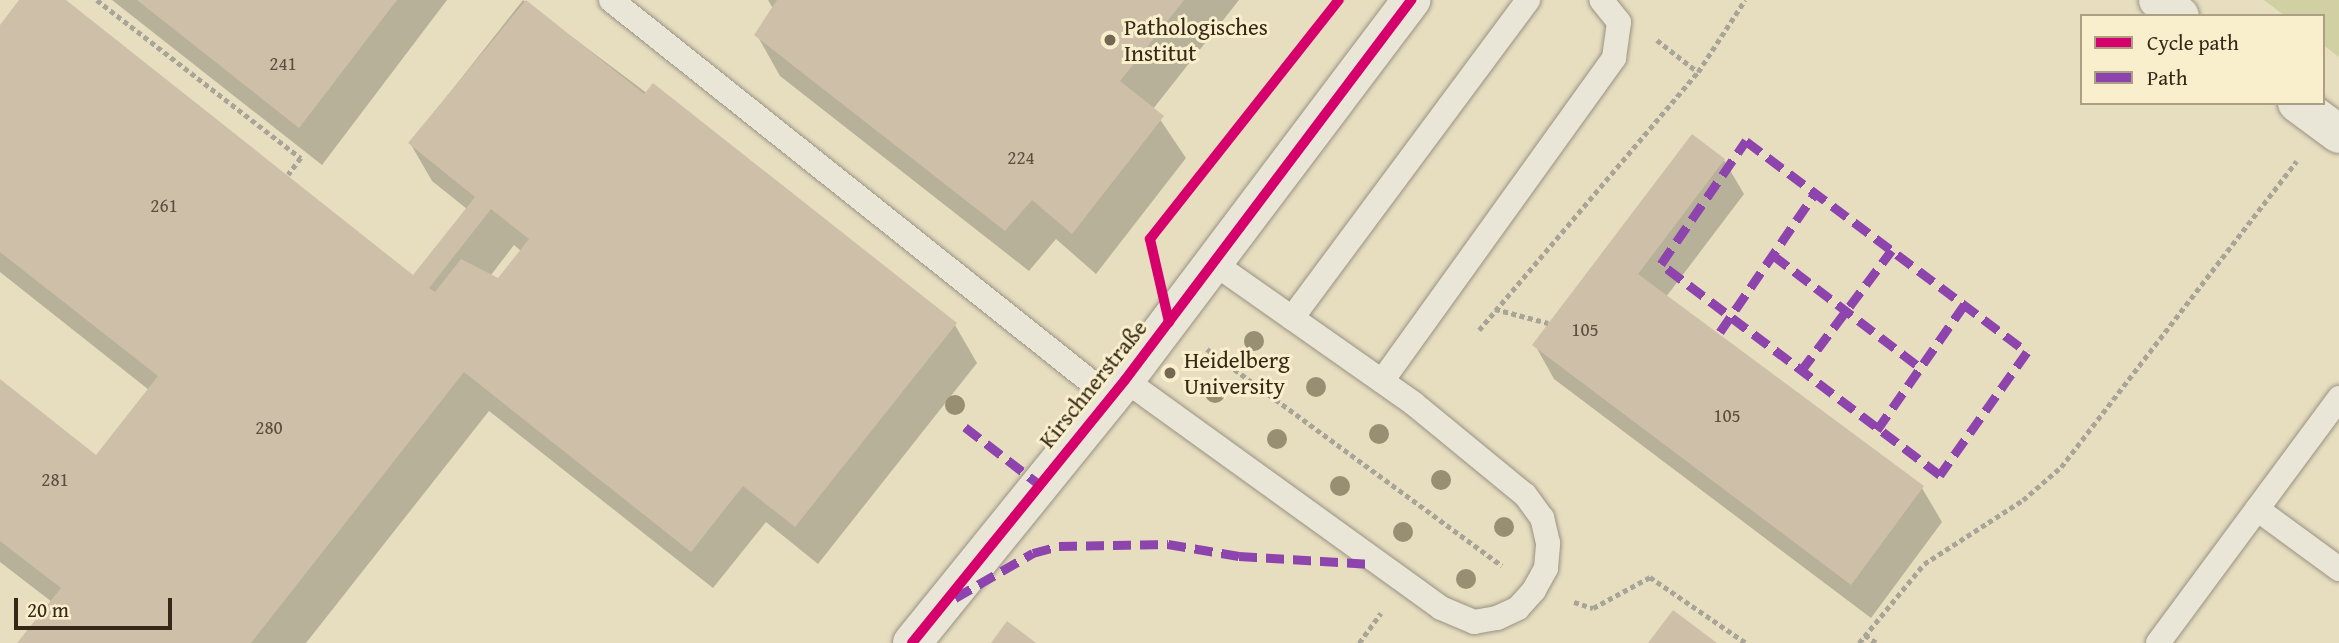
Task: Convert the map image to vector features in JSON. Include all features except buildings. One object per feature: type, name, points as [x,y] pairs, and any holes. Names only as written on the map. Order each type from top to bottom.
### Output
[{"type":"street","points":[[2158,0],[2176,14]]},
{"type":"street","name":"Kirschnerstraße","points":[[912,643],[1118,389],[1414,3]]},
{"type":"lane","points":[[611,0],[1118,389],[1441,608],[1474,622],[1497,618],[1518,608],[1534,590],[1546,568],[1548,543],[1531,503],[1382,381],[1215,264]]},
{"type":"lane","points":[[1292,318],[1528,0]]},
{"type":"lane","points":[[1382,381],[1614,58],[1619,22],[1601,0]]},
{"type":"lane","points":[[2158,643],[2339,398]]},
{"type":"lane","points":[[2257,509],[2339,569]]},
{"type":"path","points":[[97,0],[301,158],[288,175]]},
{"type":"path","points":[[1479,330],[1698,72],[1745,0]]},
{"type":"path","points":[[1619,22],[1638,25],[1698,72]]},
{"type":"path","points":[[1859,643],[1924,564],[2023,500],[2061,467],[2320,120]]},
{"type":"path","points":[[1495,309],[1548,323]]},
{"type":"path","points":[[1169,322],[1534,590],[1593,608],[1650,577],[1746,643]]},
{"type":"path","points":[[1866,635],[1877,643]]},
{"type":"green space","points":[[2264,0],[2339,0],[2339,57],[2325,46],[2325,14],[2282,14]]},
{"type":"marked path","points":[[1746,141],[2027,352],[1940,475],[1661,264],[1746,141]]},
{"type":"marked path","points":[[1720,332],[1816,192]]},
{"type":"marked path","points":[[1801,371],[1892,250]]},
{"type":"marked path","points":[[1773,255],[1921,368]]},
{"type":"marked path","points":[[1877,430],[1965,304]]},
{"type":"marked path","points":[[965,427],[1040,485]]},
{"type":"marked path","points":[[955,598],[1033,553],[1059,546],[1168,544],[1239,556],[1372,564]]},
{"type":"cycle path","points":[[1169,322],[1150,239],[1339,0]]},
{"type":"cycle path","points":[[912,643],[1125,380],[1411,0]]},
{"type":"place","name":"Pathologisches Institut","points":[[1110,40]]},
{"type":"place","name":"Heidelberg University","points":[[1170,373]]}]
